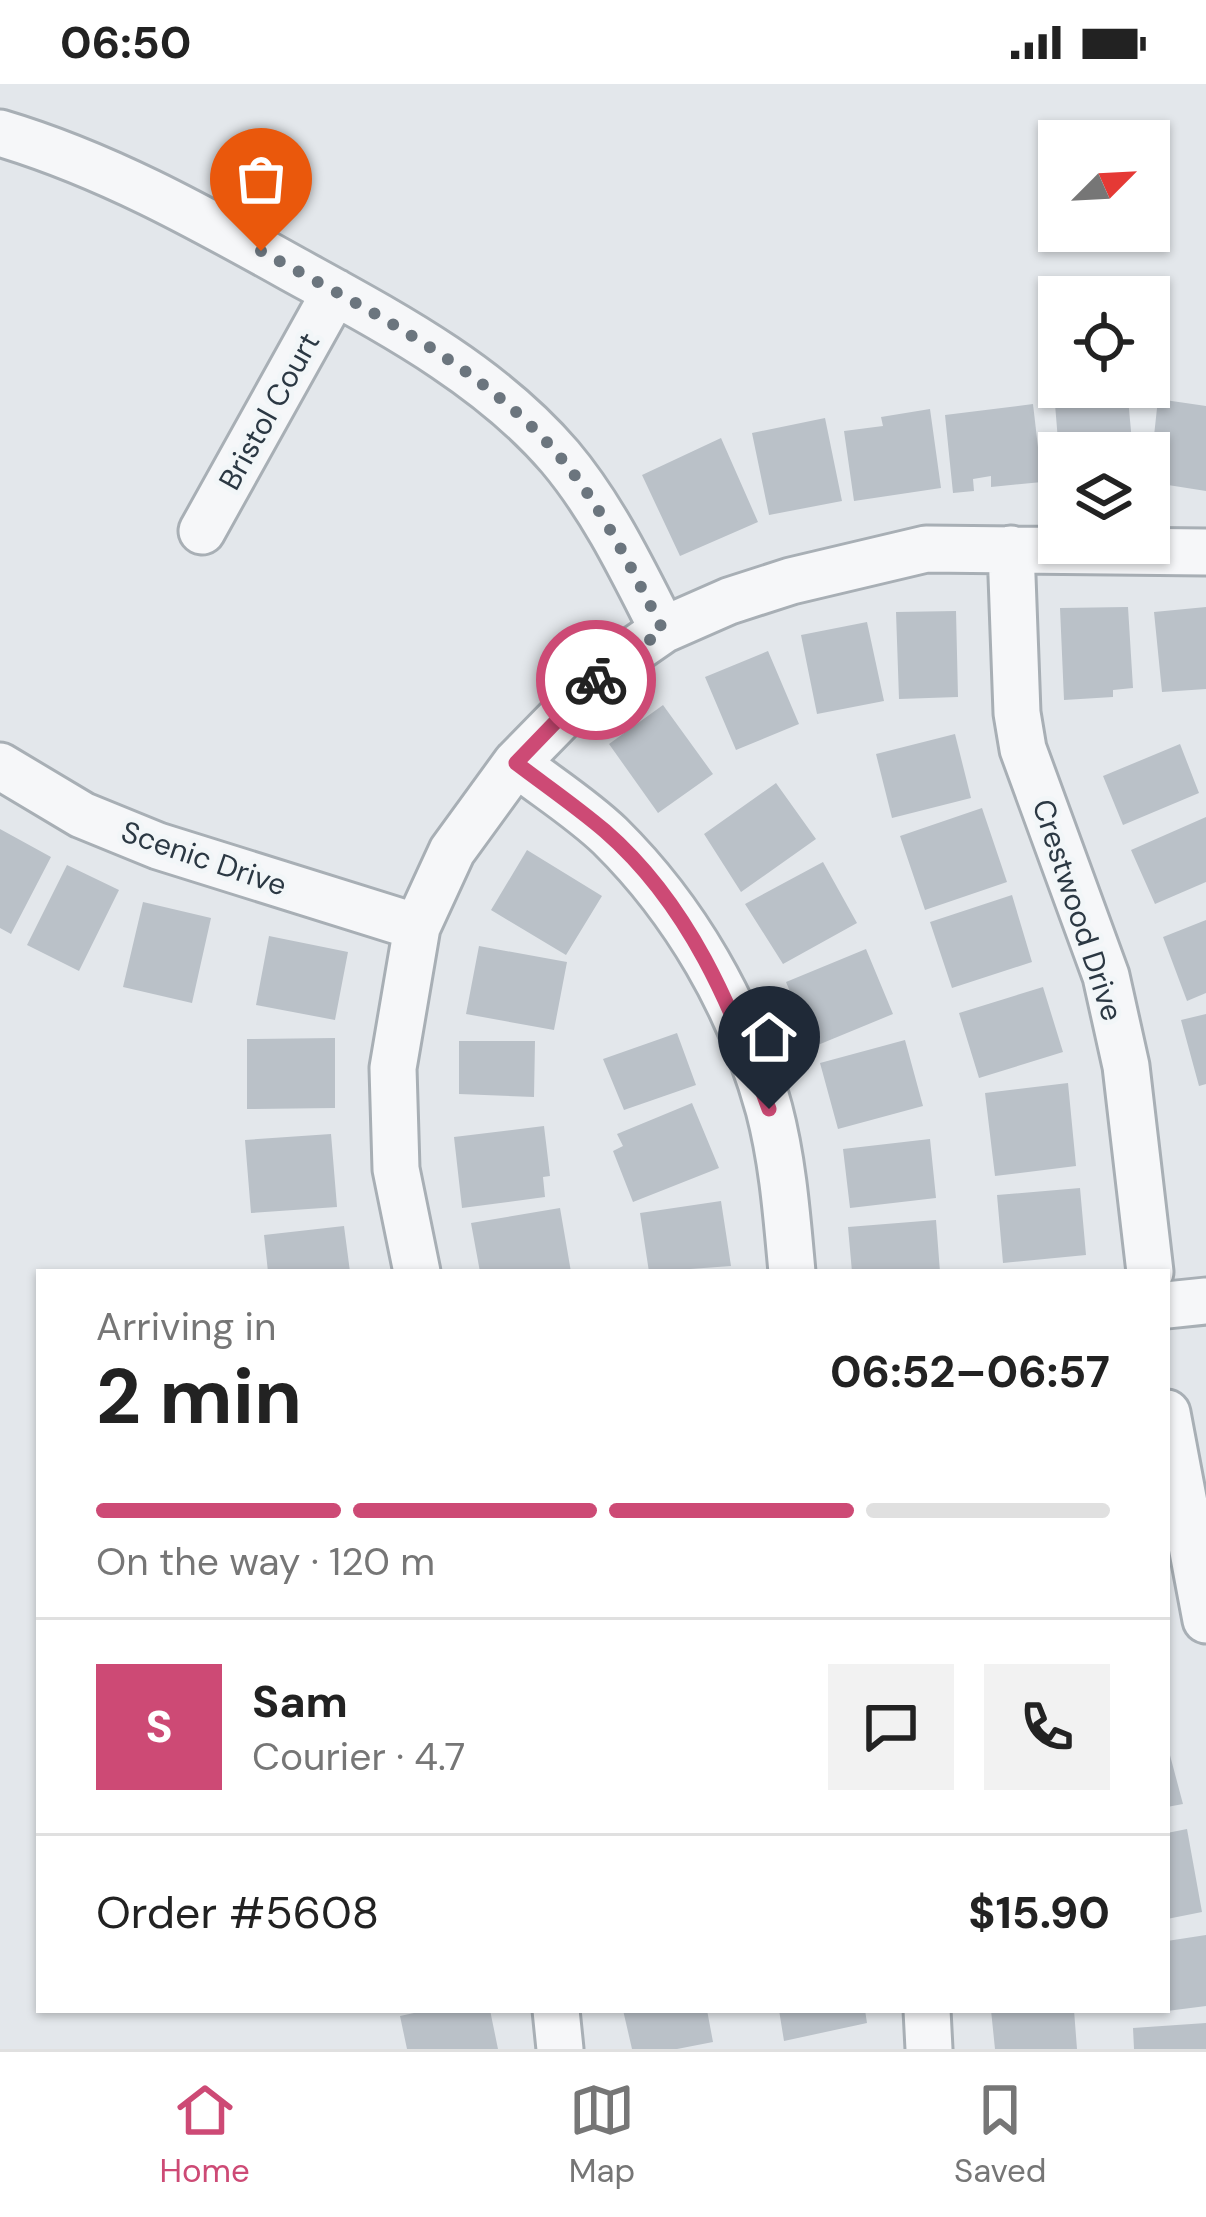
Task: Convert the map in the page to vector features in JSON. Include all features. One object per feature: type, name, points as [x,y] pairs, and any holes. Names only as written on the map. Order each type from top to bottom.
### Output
[{"type":"street","points":[[0,133],[142,186],[448,359],[514,409],[562,459],[621,548],[663,630]]},
{"type":"street","name":"Bristol Court","points":[[202,531],[335,292]]},
{"type":"street","points":[[416,1269],[396,1169],[394,1068],[417,927],[452,851],[516,763],[611,666],[663,630],[729,601],[791,580],[926,549],[1206,552]]},
{"type":"street","name":"Crestwood Drive","points":[[1011,549],[1017,713],[1023,748],[1106,976],[1126,1066],[1150,1269]]},
{"type":"street","points":[[516,763],[607,833],[662,892],[707,961],[740,1029],[769,1109],[792,1269]]},
{"type":"street","name":"Scenic Drive","points":[[0,766],[82,815],[158,846],[417,927]]},
{"type":"street","points":[[1170,1305],[1206,1301]]},
{"type":"street","points":[[1170,1429],[1206,1620]]},
{"type":"street","points":[[556,2013],[560,2049]]},
{"type":"street","points":[[927,2013],[929,2049]]},
{"type":"building","points":[[1170,401],[1206,406],[1206,491],[1170,485],[1170,432],[1154,432],[1157,408],[1170,408]]},
{"type":"building","points":[[1033,404],[1038,482],[991,487],[991,476],[973,479],[974,491],[953,493],[945,415]]},
{"type":"building","points":[[1055,408],[1129,408],[1131,432],[1057,432]]},
{"type":"building","points":[[930,409],[941,488],[854,501],[844,431],[883,426],[881,417]]},
{"type":"building","points":[[825,418],[842,501],[769,515],[752,433]]},
{"type":"building","points":[[721,438],[758,522],[680,556],[642,475]]},
{"type":"building","points":[[1128,607],[1133,688],[1113,690],[1113,697],[1064,700],[1060,608]]},
{"type":"building","points":[[1206,607],[1206,689],[1162,692],[1154,612]]},
{"type":"building","points":[[956,611],[958,697],[899,699],[896,612]]},
{"type":"building","points":[[867,622],[884,701],[817,714],[801,635]]},
{"type":"building","points":[[768,651],[799,724],[736,750],[705,677]]},
{"type":"building","points":[[663,705],[713,774],[658,813],[609,744]]},
{"type":"building","points":[[955,734],[971,798],[892,818],[876,754]]},
{"type":"building","points":[[1180,744],[1199,793],[1123,825],[1103,776]]},
{"type":"building","points":[[776,783],[816,839],[741,892],[704,834]]},
{"type":"building","points":[[982,808],[1007,882],[925,910],[900,836]]},
{"type":"building","points":[[1206,817],[1206,882],[1155,904],[1131,850]]},
{"type":"building","points":[[0,829],[51,857],[11,934],[0,928]]},
{"type":"building","points":[[527,850],[602,896],[566,955],[491,910]]},
{"type":"building","points":[[823,862],[857,923],[783,964],[745,904]]},
{"type":"building","points":[[67,865],[119,890],[79,971],[27,945]]},
{"type":"building","points":[[1012,895],[1032,962],[952,988],[930,922]]},
{"type":"building","points":[[143,902],[211,918],[192,1003],[123,987]]},
{"type":"building","points":[[1206,920],[1206,993],[1187,1001],[1163,937]]},
{"type":"building","points":[[269,936],[348,952],[335,1020],[256,1005]]},
{"type":"building","points":[[479,946],[567,962],[554,1030],[466,1014]]},
{"type":"building","points":[[866,949],[893,1014],[813,1047],[786,982]]},
{"type":"building","points":[[1043,987],[1063,1052],[979,1078],[959,1013]]},
{"type":"building","points":[[1206,1014],[1206,1084],[1199,1086],[1181,1020]]},
{"type":"building","points":[[677,1033],[696,1085],[624,1110],[603,1059]]},
{"type":"building","points":[[335,1038],[335,1108],[247,1109],[247,1039]]},
{"type":"building","points":[[905,1040],[923,1106],[838,1129],[820,1063]]},
{"type":"building","points":[[459,1041],[535,1041],[534,1097],[459,1094]]},
{"type":"building","points":[[1068,1083],[1076,1166],[995,1176],[985,1093]]},
{"type":"building","points":[[692,1103],[719,1168],[633,1202],[613,1151],[623,1146],[617,1134]]},
{"type":"building","points":[[544,1126],[550,1176],[543,1177],[545,1197],[462,1208],[454,1137]]},
{"type":"building","points":[[331,1134],[337,1207],[251,1213],[245,1140]]},
{"type":"building","points":[[930,1139],[936,1198],[850,1208],[843,1149]]},
{"type":"building","points":[[1080,1188],[1086,1255],[1003,1263],[997,1195]]},
{"type":"building","points":[[721,1201],[731,1266],[649,1269],[640,1213]]},
{"type":"building","points":[[560,1208],[570,1269],[479,1269],[471,1223]]},
{"type":"building","points":[[936,1220],[940,1269],[852,1269],[848,1227]]},
{"type":"building","points":[[344,1226],[350,1269],[268,1269],[264,1235]]},
{"type":"building","points":[[1170,1755],[1183,1804],[1170,1806]]},
{"type":"building","points":[[1187,1829],[1202,1912],[1170,1918],[1170,1832]]},
{"type":"building","points":[[1206,1935],[1206,2006],[1170,2011],[1170,1941]]},
{"type":"building","points":[[491,2013],[498,2049],[407,2049],[400,2016]]},
{"type":"building","points":[[624,2013],[708,2013],[713,2042],[677,2049],[632,2049]]},
{"type":"building","points":[[779,2013],[865,2013],[867,2023],[784,2041]]},
{"type":"building","points":[[991,2013],[1074,2013],[1077,2049],[995,2049]]},
{"type":"building","points":[[1206,2023],[1206,2049],[1134,2049],[1133,2028]]},
{"type":"way so far","points":[[261,251],[448,359],[514,409],[562,459],[621,548],[663,630],[596,680]]},
{"type":"route","points":[[596,680],[516,763],[607,833],[662,892],[707,961],[740,1029],[769,1109]]}]
